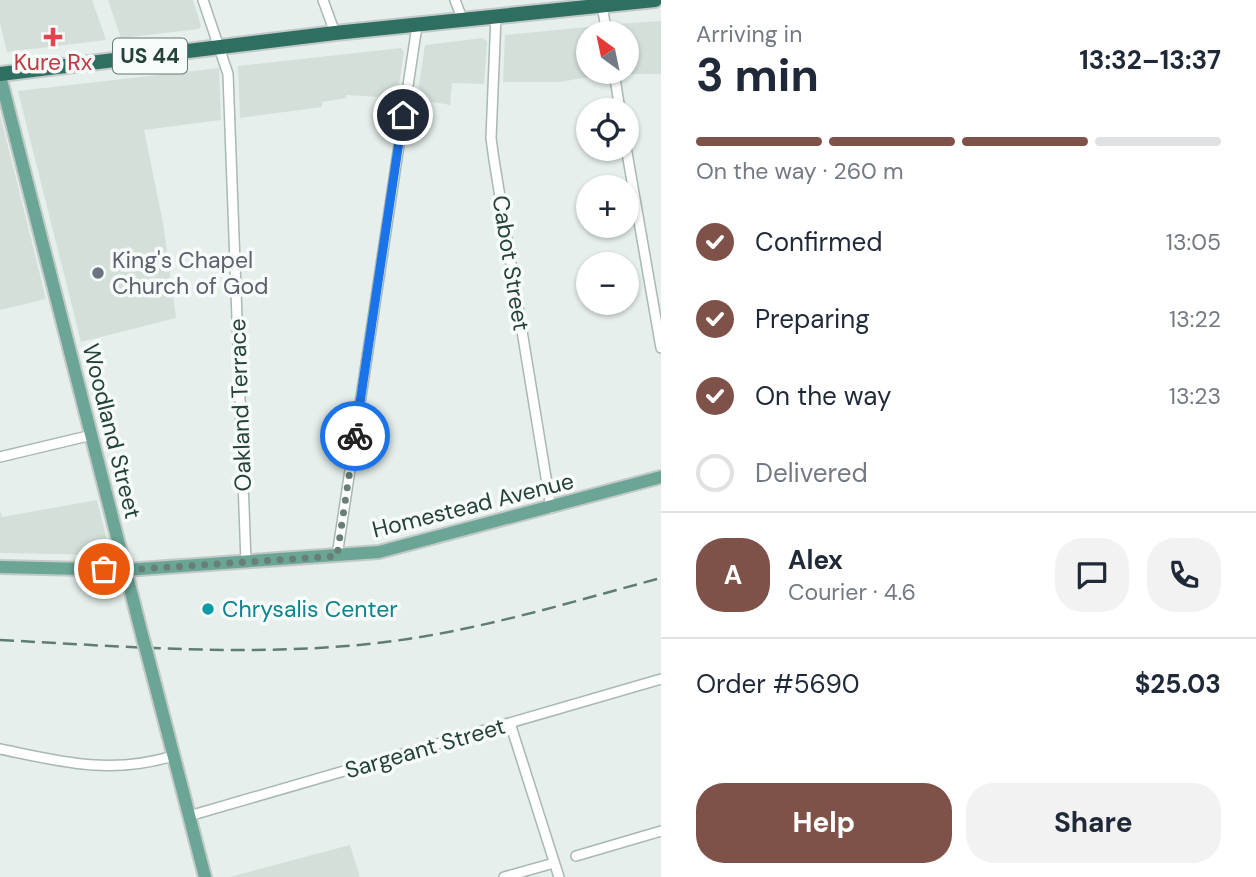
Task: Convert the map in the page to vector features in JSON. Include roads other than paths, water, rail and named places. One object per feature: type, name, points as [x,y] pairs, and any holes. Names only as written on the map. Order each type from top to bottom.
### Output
[{"type":"highway","name":"US 44","points":[[0,75],[335,33],[463,21],[601,2],[654,0]]},
{"type":"main road","name":"Woodland Street","points":[[0,75],[205,877]]},
{"type":"main road","name":"Homestead Avenue","points":[[0,567],[125,570],[381,552],[661,477]]},
{"type":"street","name":"Oakland Terrace","points":[[203,0],[228,74],[246,562]]},
{"type":"street","points":[[323,0],[335,33]]},
{"type":"street","points":[[455,0],[463,21]]},
{"type":"street","points":[[601,2],[605,21]]},
{"type":"street","name":"Cabot Street","points":[[496,16],[491,138],[551,508]]},
{"type":"street","points":[[337,556],[416,26]]},
{"type":"street","points":[[628,161],[661,348]]},
{"type":"street","points":[[0,457],[92,435]]},
{"type":"street","name":"Sargeant Street","points":[[189,816],[661,678]]},
{"type":"street","points":[[510,723],[559,877]]},
{"type":"street","points":[[0,749],[84,766],[128,766],[173,756]]},
{"type":"street","points":[[576,856],[661,831]]},
{"type":"street","points":[[504,877],[554,863]]},
{"type":"railway","points":[[0,640],[204,650],[306,649],[357,645],[472,627],[661,578]]},
{"type":"place","name":"Kure Rx","points":[[53,37]]},
{"type":"place","name":"King's Chapel Church of God","points":[[98,273]]},
{"type":"place","name":"Chrysalis Center","points":[[208,609]]}]
